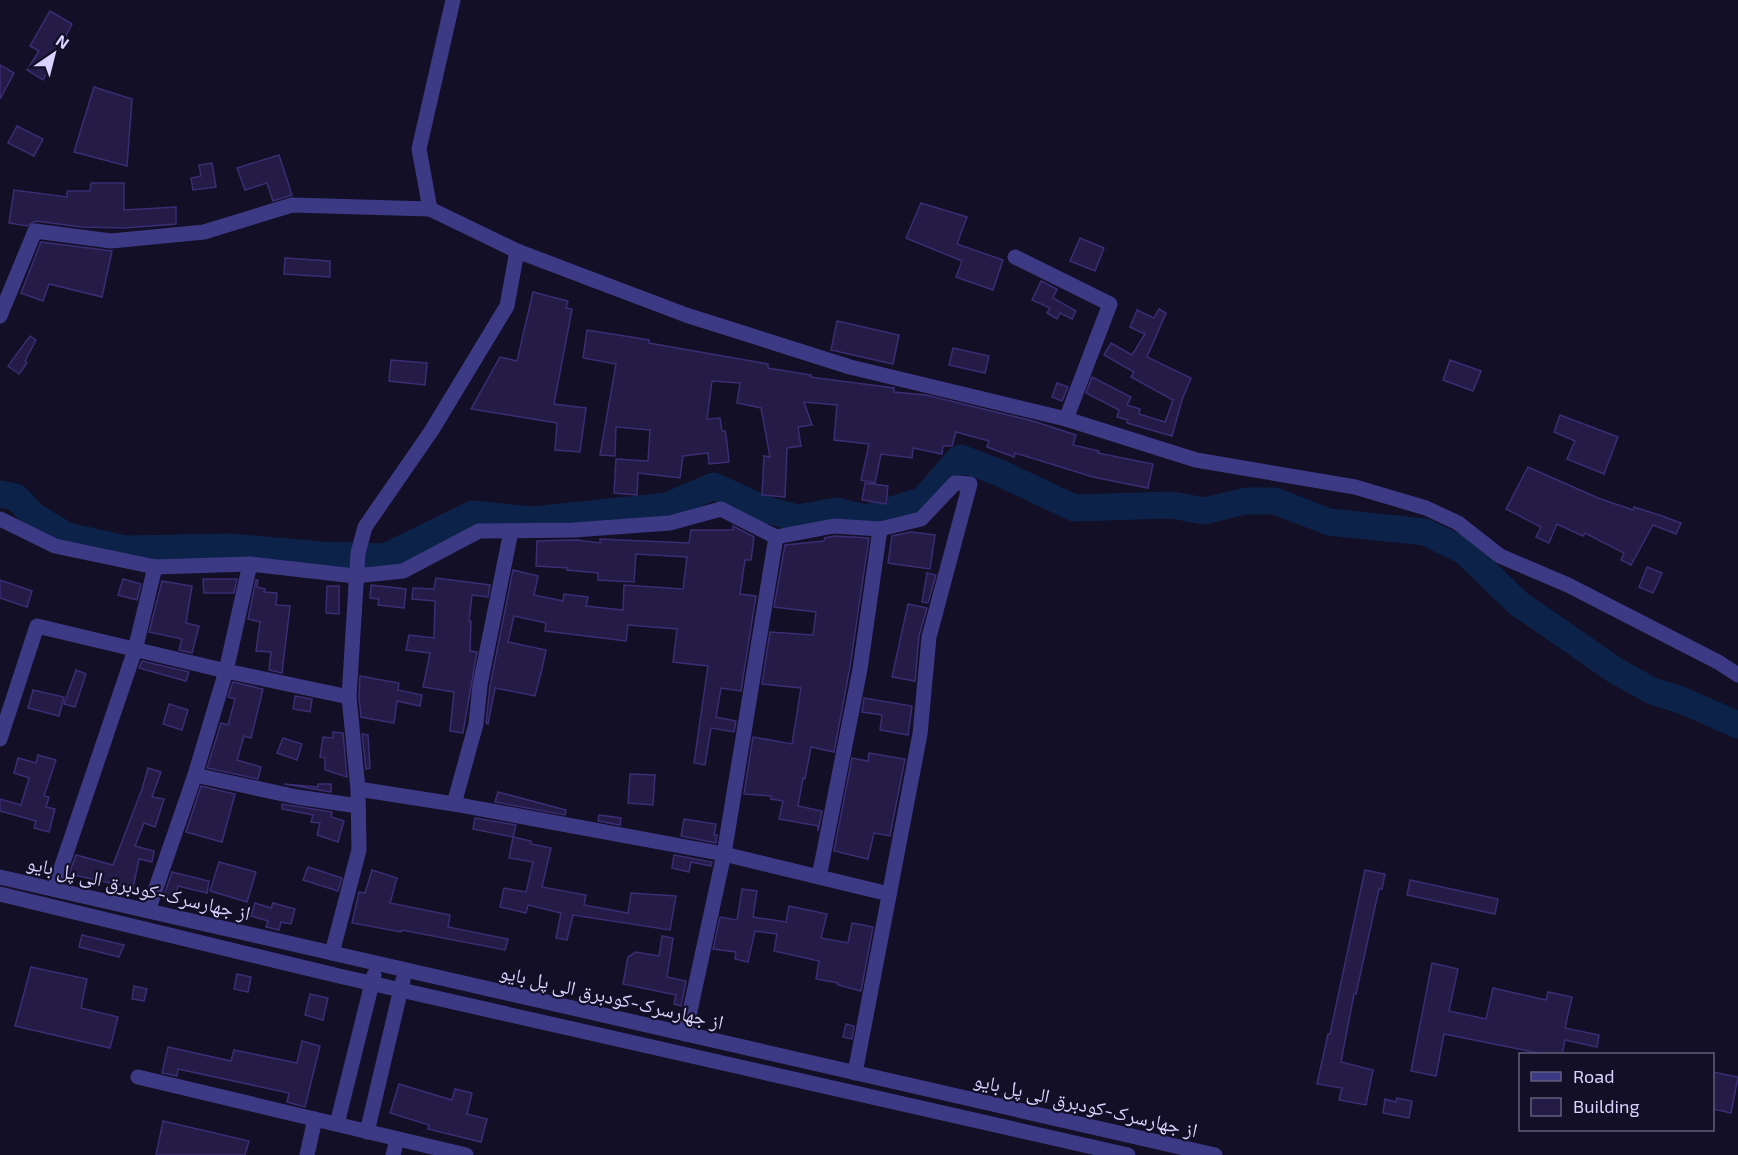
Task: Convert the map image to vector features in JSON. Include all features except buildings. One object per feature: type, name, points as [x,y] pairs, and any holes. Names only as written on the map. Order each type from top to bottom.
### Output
[{"type":"street","points":[[430,209],[419,149],[453,0]]},
{"type":"street","points":[[0,316],[35,231],[111,241],[204,232],[292,205],[430,209],[517,251],[686,315],[850,367],[1066,419],[1196,460],[1355,487],[1426,508],[1458,524],[1500,556],[1568,585],[1718,662],[1738,675]]},
{"type":"street","points":[[332,953],[358,850],[358,789],[349,697],[356,565],[365,527],[432,430],[507,306],[517,251]]},
{"type":"street","points":[[1015,257],[1110,304],[1066,419]]},
{"type":"street","points":[[1,522],[55,546],[155,567],[250,564],[356,565],[403,571],[479,531],[574,530],[670,523],[722,509],[776,537],[834,526],[880,529],[921,519],[955,483],[970,484],[929,637],[920,734],[855,1073]]},
{"type":"street","points":[[819,877],[860,669],[880,529]]},
{"type":"street","points":[[454,804],[476,724],[480,685],[511,531]]},
{"type":"street","points":[[685,1034],[724,854],[776,537]]},
{"type":"street","points":[[148,911],[195,775],[226,671],[250,564]]},
{"type":"street","points":[[54,890],[135,650],[155,567]]},
{"type":"street","points":[[0,740],[37,626],[226,671],[349,697]]},
{"type":"street","points":[[195,775],[297,797],[358,806]]},
{"type":"street","points":[[358,789],[454,804],[724,854],[889,894]]},
{"type":"street","name":"از جهارسرک-کودبرق الی پل بایو","points":[[0,877],[1215,1155]]},
{"type":"street","name":"از جهارسرک-کودبرق الی پل بایو","points":[[0,894],[401,990],[1128,1155]]},
{"type":"street","points":[[337,1124],[377,963]]},
{"type":"street","points":[[367,1132],[405,970]]},
{"type":"street","points":[[138,1077],[466,1155]]},
{"type":"street","points":[[307,1155],[315,1119]]},
{"type":"street","points":[[393,1155],[397,1138]]},
{"type":"waterway","points":[[0,494],[16,497],[34,516],[67,536],[125,549],[229,547],[322,555],[385,557],[473,514],[533,520],[667,506],[714,486],[764,509],[797,518],[837,511],[866,518],[923,500],[960,458],[1000,473],[1074,508],[1172,505],[1204,511],[1245,501],[1275,501],[1329,522],[1425,532],[1464,551],[1518,603],[1616,671],[1652,691],[1681,700],[1738,725]]}]
